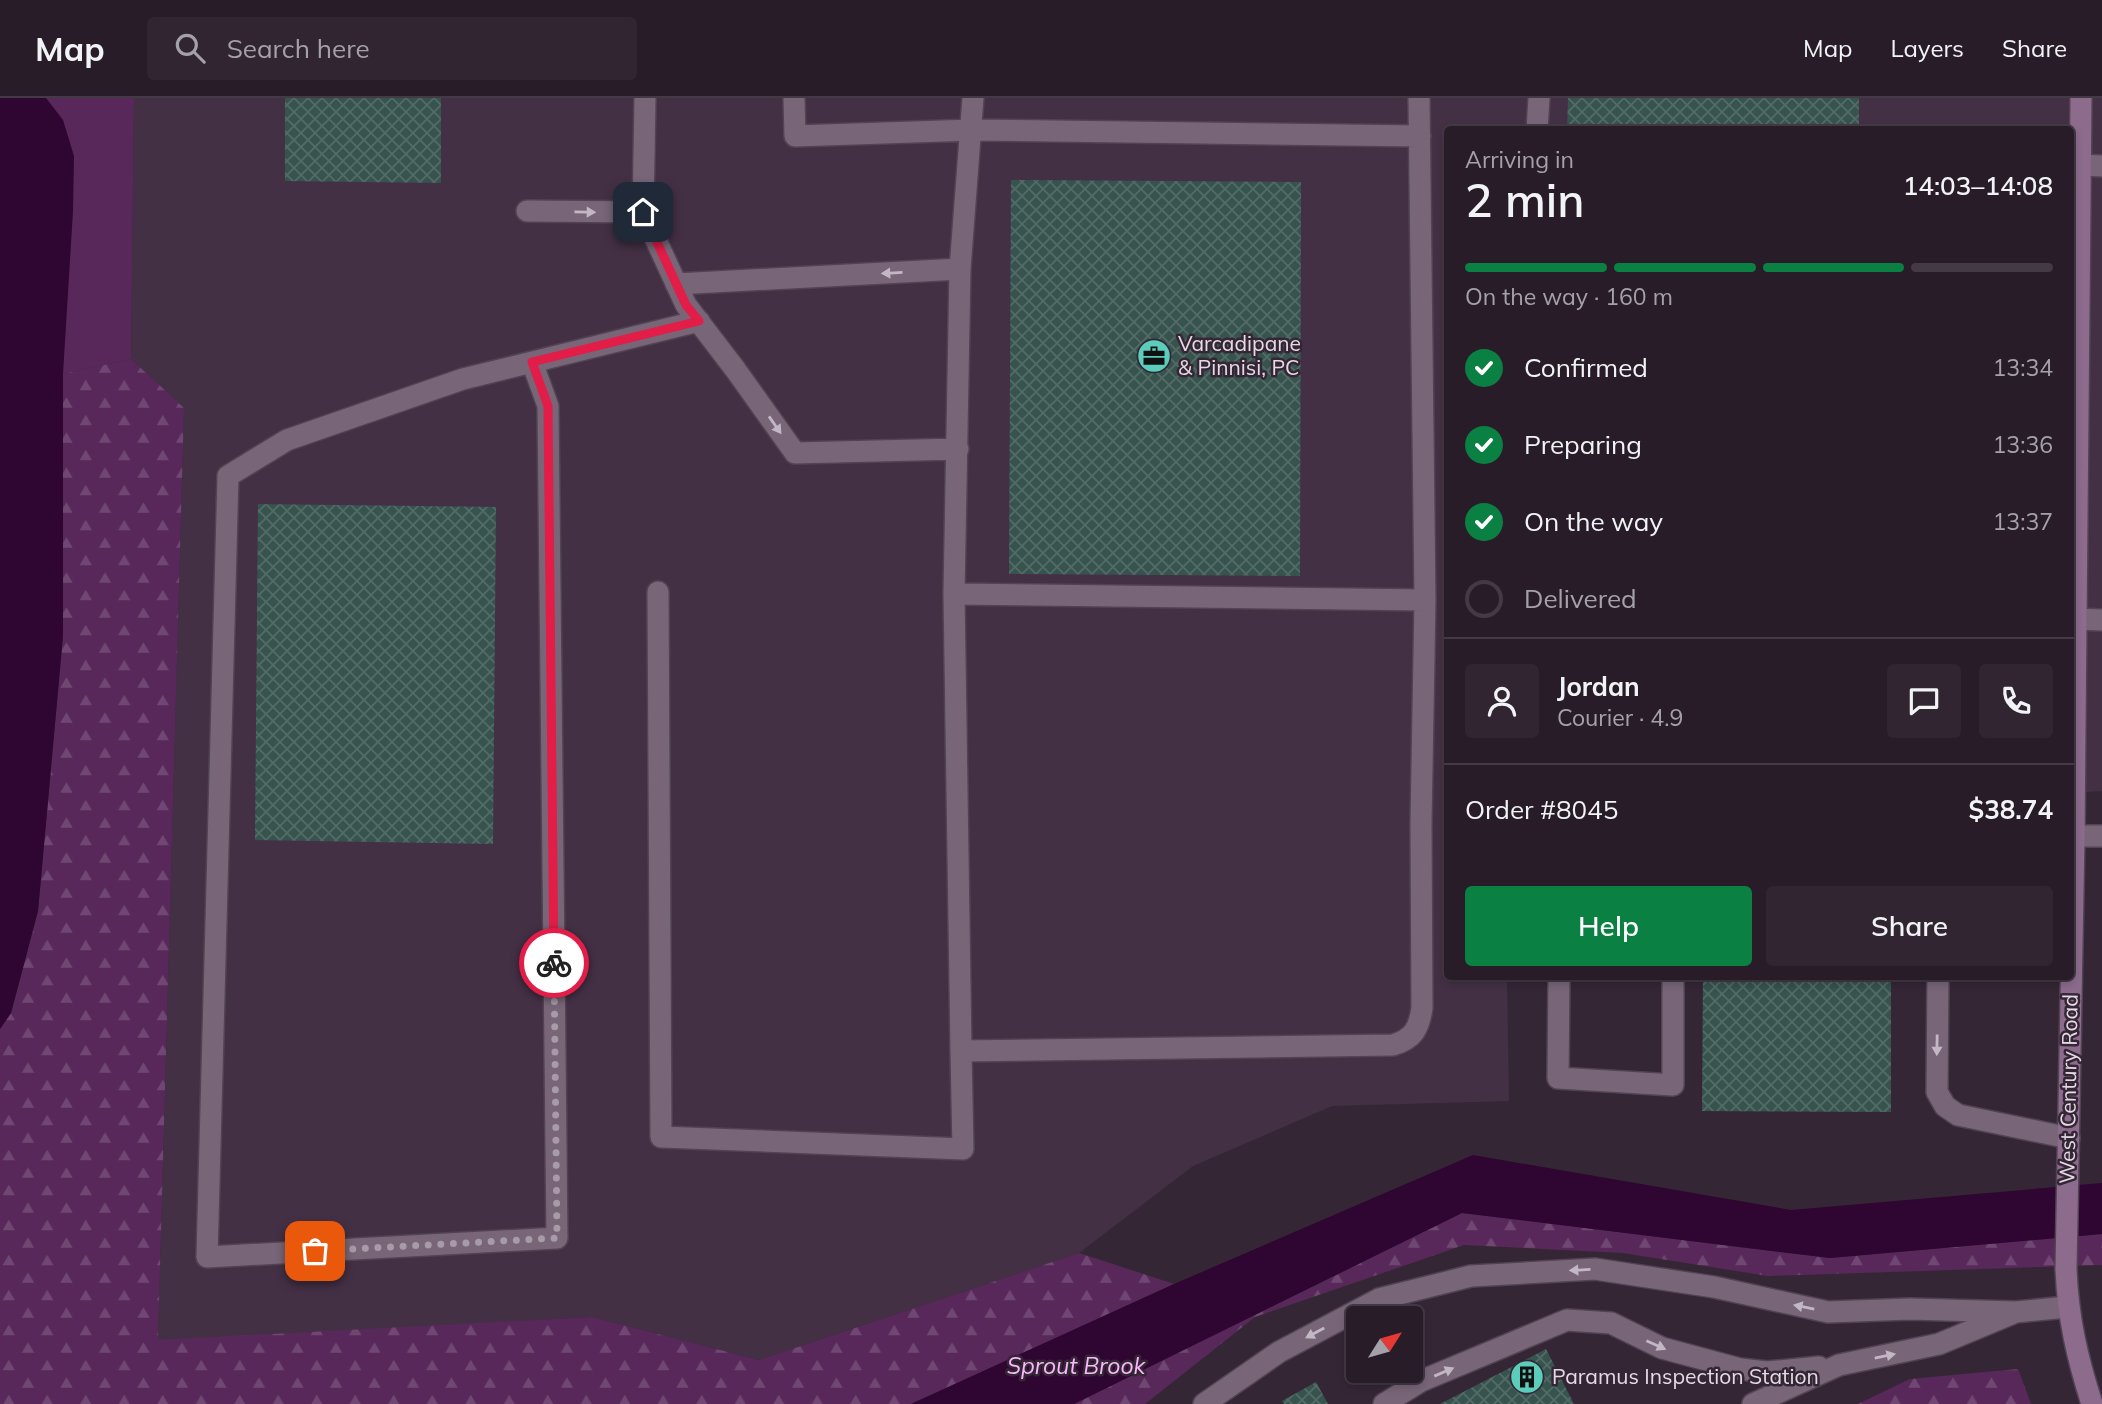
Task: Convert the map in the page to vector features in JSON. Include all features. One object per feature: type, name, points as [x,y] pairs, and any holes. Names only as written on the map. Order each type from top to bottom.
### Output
[{"type":"main road","name":"West Century Road","points":[[2074,676],[2075,349],[2081,98]]},
{"type":"main road","name":"West Century Road","points":[[2071,980],[2067,1307],[2078,1360],[2092,1404]]},
{"type":"street","points":[[645,98],[643,212],[686,305],[795,453],[958,449]]},
{"type":"street","points":[[794,98],[795,136],[972,130],[1420,136]]},
{"type":"street","points":[[658,592],[661,1136],[963,1149],[954,593],[960,269],[973,98]]},
{"type":"street","points":[[961,1052],[1393,1045],[1408,1041],[1419,1026],[1422,1008],[1421,822],[1425,600],[1419,98]]},
{"type":"street","points":[[1537,126],[1539,98]]},
{"type":"street","points":[[2080,165],[2102,166]]},
{"type":"street","points":[[527,211],[643,212]]},
{"type":"street","points":[[676,284],[960,269]]},
{"type":"street","points":[[532,362],[548,406],[557,1238],[207,1257],[228,476],[287,440],[463,379],[532,362],[699,321]]},
{"type":"street","points":[[954,593],[1425,600]]},
{"type":"street","points":[[2076,619],[2102,620]]},
{"type":"street","points":[[2074,836],[2102,836]]},
{"type":"street","points":[[1559,980],[1558,1078],[1673,1086],[1673,980]]},
{"type":"street","points":[[1938,980],[1937,1093],[1945,1106],[1958,1115],[2069,1138]]},
{"type":"street","points":[[1203,1404],[1279,1352],[1379,1299],[1471,1276],[1595,1269],[1714,1287],[1828,1312],[1910,1309],[2015,1312],[2067,1307]]},
{"type":"street","points":[[1384,1404],[1421,1381],[1567,1320],[1611,1323],[1662,1348],[1740,1369],[1767,1372],[1839,1366],[1939,1345],[2015,1312]]},
{"type":"street","points":[[1753,1404],[1839,1366]]},
{"type":"shaded area","points":[[134,98],[2102,98],[2102,791],[2074,793],[2074,126],[1444,126],[1444,980],[1507,980],[1509,1101],[1332,1106],[1193,1166],[1079,1253],[759,1360],[592,1317],[158,1341],[184,409],[131,359]]},
{"type":"green space","points":[[0,98],[134,98],[131,359],[63,374],[63,636],[0,1028]]},
{"type":"green space","points":[[131,359],[184,408],[158,1340],[592,1317],[759,1360],[1079,1253],[1174,1284],[911,1404],[0,1404],[0,1029],[11,1013],[38,911],[63,636],[63,374]]},
{"type":"green space","points":[[1462,1213],[1830,1258],[2102,1234],[2102,1265],[1768,1276],[1623,1253],[1464,1245],[1255,1317],[1145,1404],[1074,1404]]},
{"type":"green space","points":[[2018,1369],[2031,1404],[1858,1404],[1910,1379]]},
{"type":"water","points":[[0,98],[46,98],[63,120],[74,156],[63,374],[63,636],[38,911],[11,1013],[0,1029]]},
{"type":"water","name":"Sprout Brook","points":[[1473,1155],[1791,1210],[2102,1183],[2102,1234],[1830,1258],[1462,1213],[1074,1404],[911,1404],[1174,1284]]},
{"type":"building","points":[[285,98],[441,98],[441,183],[285,181]]},
{"type":"building","points":[[1568,98],[1859,98],[1859,126],[1567,126]]},
{"type":"building","points":[[1011,180],[1301,182],[1300,576],[1009,574]]},
{"type":"building","points":[[258,504],[496,507],[493,844],[255,840]]},
{"type":"building","points":[[1703,980],[1891,980],[1891,1112],[1702,1111]]},
{"type":"building","name":"Paramus Inspection Station","points":[[1546,1349],[1574,1404],[1440,1404]]},
{"type":"building","points":[[1316,1382],[1328,1404],[1284,1404],[1282,1401]]},
{"type":"way so far","points":[[315,1251],[557,1238],[554,963]]},
{"type":"place","name":"Varcadipane & Pinnisi, PC","points":[[1154,356]]},
{"type":"place","name":"Paramus Inspection Station","points":[[1527,1377]]},
{"type":"route","points":[[554,963],[548,406],[532,362],[699,321],[686,305],[643,212]]}]
